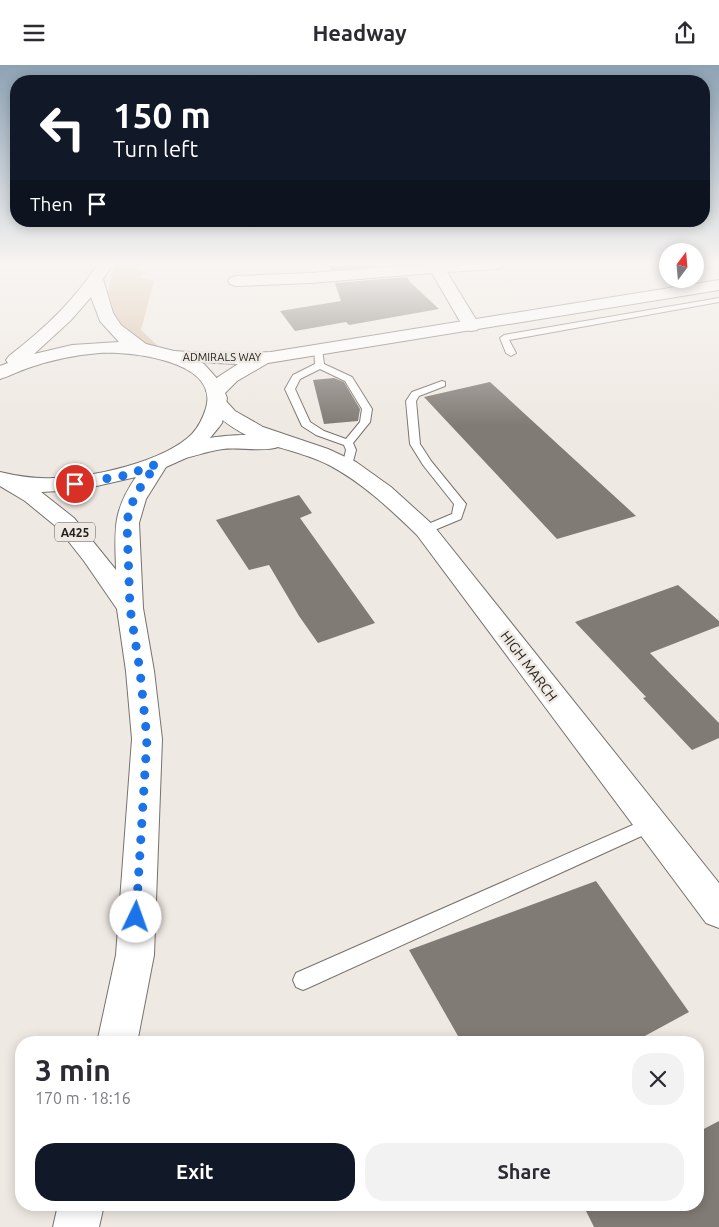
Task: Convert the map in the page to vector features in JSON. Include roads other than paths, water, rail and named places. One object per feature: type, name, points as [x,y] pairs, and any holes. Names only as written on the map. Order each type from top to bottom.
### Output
[{"type":"street","points":[[0,372],[30,349],[63,318]]},
{"type":"street","points":[[107,318],[128,340],[143,349]]},
{"type":"street","points":[[466,318],[471,326]]},
{"type":"street","name":"ADMIRALS WAY","points":[[173,357],[223,359],[319,357],[518,318]]},
{"type":"street","points":[[0,372],[48,355],[80,350],[143,349],[173,357]]},
{"type":"street","name":"HIGH MARCH","points":[[173,357],[201,371],[210,380],[225,413],[237,423],[313,450]]},
{"type":"street","name":"ADMIRALS WAY","points":[[217,397],[222,383],[237,371],[271,357]]},
{"type":"street","points":[[0,479],[25,484],[58,485],[93,482],[127,475],[167,459],[194,442],[207,429],[214,415],[217,397]]},
{"type":"street","name":"HIGH MARCH","points":[[167,459],[205,445],[244,441],[266,442],[348,455],[372,481],[425,530],[719,911]]},
{"type":"street","name":"A425","points":[[118,1036],[134,955],[147,739],[140,671],[130,608],[128,513],[135,495],[167,459]]},
{"type":"street","name":"A425","points":[[0,479],[30,493],[59,514],[130,608]]},
{"type":"street","points":[[76,1227],[80,1211]]},
{"type":"lane","points":[[511,353],[504,338],[616,318]]},
{"type":"lane","points":[[319,357],[349,379],[367,409],[365,422],[348,455],[306,424],[290,389],[296,377],[319,357]]},
{"type":"lane","points":[[425,530],[457,515],[460,504],[427,463],[415,444],[411,401],[415,394],[442,384]]},
{"type":"lane","points":[[303,981],[651,824]]}]
